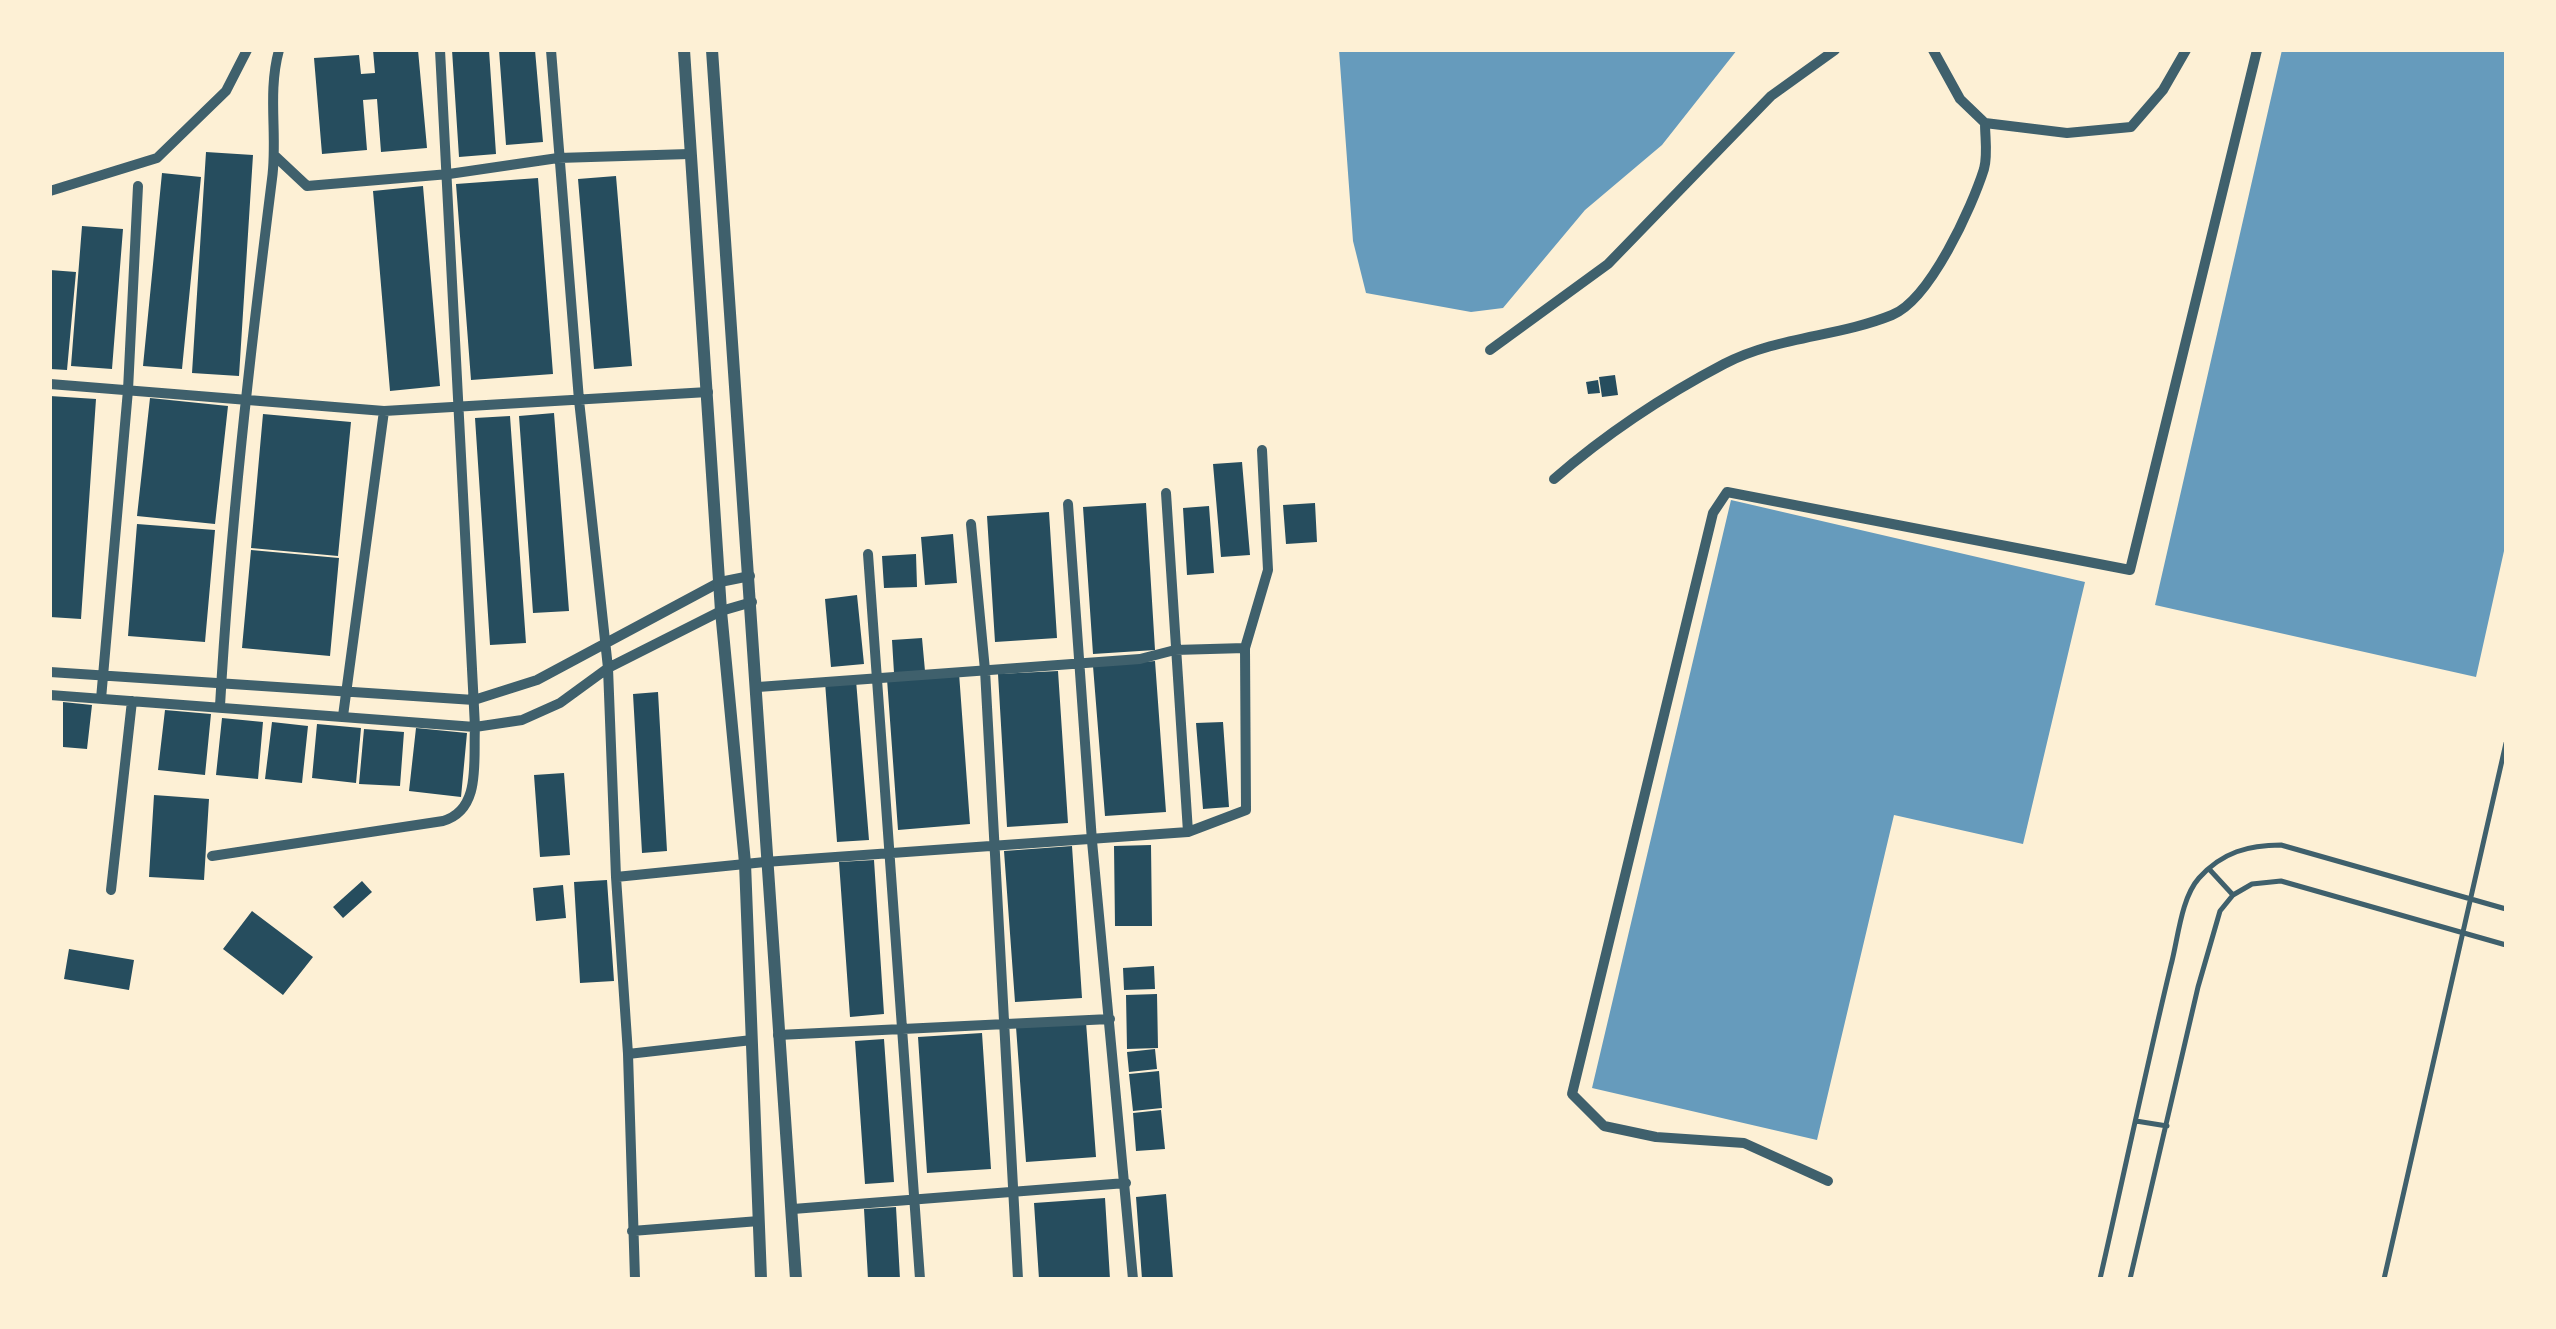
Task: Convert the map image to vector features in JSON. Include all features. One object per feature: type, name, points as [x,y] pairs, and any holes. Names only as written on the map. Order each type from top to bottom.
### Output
[{"type":"street","points":[[50,191],[158,158],[226,91],[247,50]]},
{"type":"street","points":[[220,706],[244,400],[275,156],[270,116],[278,50]]},
{"type":"street","points":[[212,856],[458,817],[470,800],[474,700],[440,50]]},
{"type":"street","points":[[551,50],[580,400],[608,668],[635,1279]]},
{"type":"street","points":[[684,50],[722,610],[744,864],[762,1279]]},
{"type":"street","points":[[712,50],[796,1279]]},
{"type":"street","points":[[1490,350],[1608,264],[1772,96],[1835,50]]},
{"type":"street","points":[[1933,50],[1960,98],[1985,124],[2068,133],[2131,128],[2163,90],[2186,50]]},
{"type":"street","points":[[1828,1181],[1744,1143],[1656,1137],[1604,1126],[1572,1094],[1713,513],[1726,492],[2130,570],[2256,50]]},
{"type":"street","points":[[1554,479],[1610,430],[1725,364],[1790,338],[1894,314],[1918,296],[1958,228],[1985,165],[1985,124]]},
{"type":"street","points":[[275,156],[306,186],[449,174],[558,158],[689,154]]},
{"type":"street","points":[[101,699],[128,390],[138,186]]},
{"type":"street","points":[[50,384],[384,412],[459,404],[708,392]]},
{"type":"street","points":[[343,716],[384,412]]},
{"type":"street","points":[[616,877],[766,862],[1188,832],[1246,810],[1244,648],[1268,570],[1262,450]]},
{"type":"street","points":[[1166,492],[1188,832]]},
{"type":"street","points":[[1068,504],[1092,841],[1133,1279]]},
{"type":"street","points":[[972,524],[985,670],[1018,1279]]},
{"type":"street","points":[[868,554],[920,1279]]},
{"type":"street","points":[[50,672],[474,700],[537,680],[720,582],[750,576]]},
{"type":"street","points":[[50,695],[475,727],[522,720],[560,703],[608,668],[722,610],[752,602]]},
{"type":"street","points":[[758,687],[874,675],[1081,665],[1140,660],[1174,650],[1244,648]]},
{"type":"street","points":[[111,890],[132,701]]},
{"type":"street","points":[[778,1035],[1110,1019]]},
{"type":"street","points":[[628,1054],[752,1040]]},
{"type":"street","points":[[793,1208],[1126,1183]]},
{"type":"street","points":[[632,1232],[759,1221]]},
{"type":"lane","points":[[2384,1279],[2506,743]]},
{"type":"lane","points":[[2100,1279],[2185,910],[2198,878],[2232,852],[2281,845],[2506,909]]},
{"type":"lane","points":[[2210,870],[2233,895]]},
{"type":"lane","points":[[2130,1279],[2213,930],[2220,911],[2233,895],[2252,884],[2281,881],[2506,945]]},
{"type":"lane","points":[[2136,1121],[2168,1126]]},
{"type":"water","points":[[1339,50],[1737,50],[1662,145],[1585,210],[1503,308],[1471,312],[1366,293],[1353,241]]},
{"type":"water","points":[[2282,50],[2506,50],[2506,542],[2476,677],[2155,605]]},
{"type":"water","points":[[1731,500],[2085,582],[2023,844],[1894,815],[1817,1140],[1592,1088]]},
{"type":"building","points":[[373,50],[418,50],[427,148],[381,152],[377,99],[363,100],[367,150],[322,154],[314,58],[359,55],[361,74],[375,73]]},
{"type":"building","points":[[452,50],[489,50],[496,154],[459,157]]},
{"type":"building","points":[[499,50],[535,50],[543,142],[506,145]]},
{"type":"building","points":[[206,152],[253,155],[239,376],[192,373]]},
{"type":"building","points":[[162,173],[201,177],[182,369],[143,366]]},
{"type":"building","points":[[616,176],[632,366],[594,369],[578,179]]},
{"type":"building","points":[[538,178],[553,374],[471,380],[456,184]]},
{"type":"building","points":[[423,186],[440,386],[390,391],[373,191]]},
{"type":"building","points":[[82,226],[123,229],[112,369],[71,366]]},
{"type":"building","points":[[50,270],[76,272],[67,370],[50,369]]},
{"type":"building","points":[[1615,375],[1618,395],[1602,397],[1599,377]]},
{"type":"building","points":[[1598,380],[1600,393],[1588,394],[1586,382]]},
{"type":"building","points":[[50,396],[96,399],[81,619],[50,617]]},
{"type":"building","points":[[150,398],[228,406],[215,524],[137,516]]},
{"type":"building","points":[[554,413],[569,611],[533,613],[519,416]]},
{"type":"building","points":[[263,414],[351,422],[338,556],[251,548]]},
{"type":"building","points":[[510,416],[526,643],[490,645],[475,418]]},
{"type":"building","points":[[1242,462],[1250,555],[1221,557],[1213,464]]},
{"type":"building","points":[[1146,503],[1155,650],[1093,654],[1083,507]]},
{"type":"building","points":[[1315,503],[1317,542],[1286,544],[1283,505]]},
{"type":"building","points":[[1209,506],[1214,573],[1187,575],[1183,508]]},
{"type":"building","points":[[1049,512],[1057,638],[995,642],[987,516]]},
{"type":"building","points":[[137,524],[215,530],[205,642],[128,636]]},
{"type":"building","points":[[953,534],[957,583],[925,585],[921,537]]},
{"type":"building","points":[[251,550],[339,558],[330,656],[242,648]]},
{"type":"building","points":[[916,554],[917,587],[884,588],[882,556]]},
{"type":"building","points":[[857,595],[864,664],[831,667],[825,599]]},
{"type":"building","points":[[922,638],[925,671],[894,673],[892,640]]},
{"type":"building","points":[[1155,661],[1166,812],[1105,816],[1093,666]]},
{"type":"building","points":[[1058,671],[1068,823],[1007,827],[998,674]]},
{"type":"building","points":[[959,673],[970,824],[898,830],[887,679]]},
{"type":"building","points":[[856,680],[869,840],[837,842],[825,682]]},
{"type":"building","points":[[658,692],[667,851],[642,853],[633,694]]},
{"type":"building","points":[[63,702],[92,705],[87,749],[63,747]]},
{"type":"building","points":[[165,710],[211,714],[205,775],[158,770]]},
{"type":"building","points":[[222,718],[263,722],[258,779],[216,775]]},
{"type":"building","points":[[272,722],[308,726],[302,783],[265,779]]},
{"type":"building","points":[[1223,722],[1229,807],[1203,809],[1196,723]]},
{"type":"building","points":[[317,724],[361,728],[356,783],[312,778]]},
{"type":"building","points":[[416,728],[467,733],[461,797],[409,791]]},
{"type":"building","points":[[364,729],[404,732],[400,786],[359,784]]},
{"type":"building","points":[[564,773],[570,855],[540,857],[534,775]]},
{"type":"building","points":[[154,795],[209,799],[204,880],[149,877]]},
{"type":"building","points":[[1151,845],[1152,926],[1115,926],[1114,846]]},
{"type":"building","points":[[1072,846],[1082,998],[1015,1002],[1004,851]]},
{"type":"building","points":[[874,860],[884,1014],[850,1017],[839,862]]},
{"type":"building","points":[[607,880],[614,981],[580,983],[574,882]]},
{"type":"building","points":[[362,881],[372,892],[343,918],[333,907]]},
{"type":"building","points":[[563,885],[566,918],[536,921],[533,888]]},
{"type":"building","points":[[252,911],[313,957],[283,995],[223,949]]},
{"type":"building","points":[[69,949],[134,960],[129,990],[64,979]]},
{"type":"building","points":[[1154,966],[1155,989],[1124,990],[1123,968]]},
{"type":"building","points":[[1157,994],[1158,1048],[1127,1049],[1126,995]]},
{"type":"building","points":[[1086,1022],[1096,1157],[1026,1162],[1016,1027]]},
{"type":"building","points":[[982,1033],[991,1169],[927,1173],[918,1037]]},
{"type":"building","points":[[884,1039],[894,1182],[865,1184],[855,1041]]},
{"type":"building","points":[[1155,1049],[1157,1069],[1129,1072],[1127,1052]]},
{"type":"building","points":[[1159,1071],[1162,1108],[1133,1111],[1129,1074]]},
{"type":"building","points":[[1161,1110],[1165,1149],[1136,1151],[1133,1113]]},
{"type":"building","points":[[1166,1194],[1173,1279],[1142,1279],[1136,1197]]},
{"type":"building","points":[[1105,1198],[1110,1279],[1039,1279],[1034,1203]]},
{"type":"building","points":[[896,1207],[900,1279],[868,1279],[864,1209]]}]
